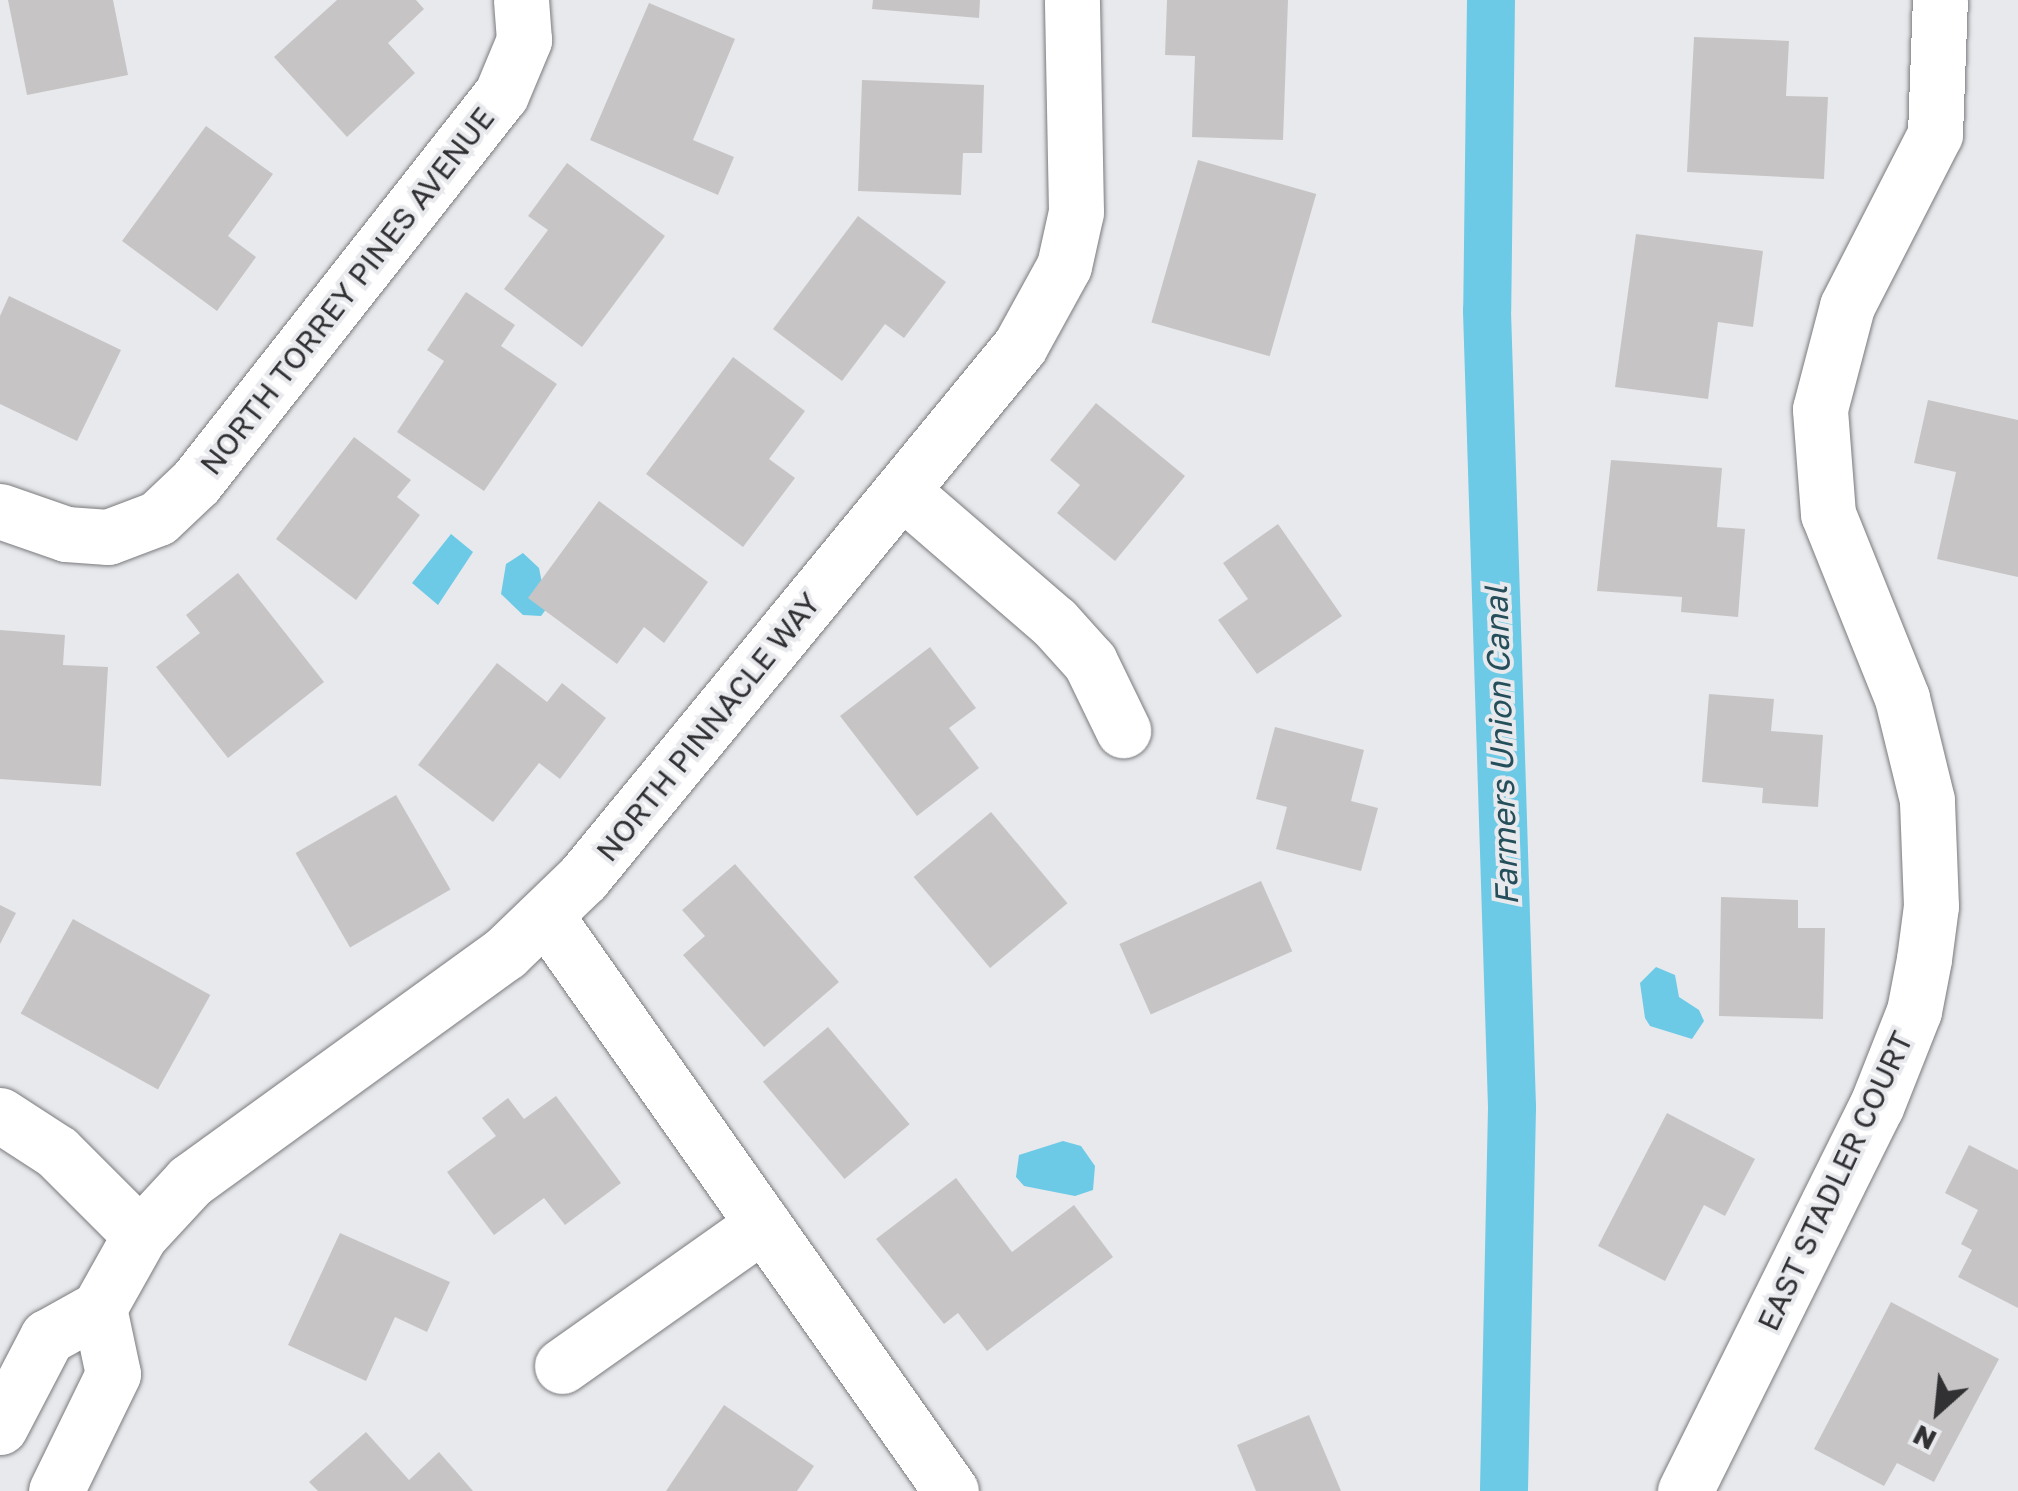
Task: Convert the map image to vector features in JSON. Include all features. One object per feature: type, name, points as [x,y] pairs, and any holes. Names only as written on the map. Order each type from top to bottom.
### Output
[{"type":"street","name":"NORTH TORREY PINES AVENUE","points":[[0,511],[66,534],[108,537],[158,518],[196,482],[501,95],[524,40],[520,0]]},
{"type":"street","name":"NORTH PINNACLE WAY","points":[[99,1308],[140,1235],[230,1148],[505,953],[546,916],[1020,346],[1064,266],[1076,212],[1072,0]]},
{"type":"street","name":"EAST STADLER COURT","points":[[1685,1491],[1876,1107],[1914,1010],[1924,959],[1931,906],[1927,800],[1902,698],[1828,514],[1820,409],[1847,306],[1935,134],[1940,0]]},
{"type":"street","points":[[902,491],[1054,622],[1090,662],[1122,730]]},
{"type":"street","points":[[546,916],[952,1491]]},
{"type":"street","points":[[0,1115],[58,1152],[140,1235]]},
{"type":"street","points":[[562,1366],[763,1224]]},
{"type":"street","points":[[0,1427],[47,1337],[99,1308],[113,1374],[56,1491]]},
{"type":"water","points":[[451,534],[473,552],[438,605],[412,583]]},
{"type":"water","points":[[523,553],[539,568],[547,608],[541,616],[523,615],[501,594],[506,564]]},
{"type":"water","points":[[1656,967],[1675,975],[1679,997],[1699,1010],[1704,1021],[1692,1039],[1650,1026],[1645,1018],[1640,983]]},
{"type":"water","points":[[1063,1141],[1081,1146],[1095,1166],[1093,1190],[1075,1196],[1024,1186],[1016,1177],[1019,1155]]},
{"type":"building","points":[[8,0],[113,0],[128,75],[27,95]]},
{"type":"building","points":[[337,0],[416,0],[424,9],[388,43],[415,73],[347,137],[274,57]]},
{"type":"building","points":[[873,0],[980,0],[979,18],[872,9]]},
{"type":"building","points":[[1167,0],[1288,0],[1283,140],[1192,137],[1195,56],[1165,55]]},
{"type":"building","points":[[649,3],[735,39],[693,140],[734,157],[718,195],[590,140]]},
{"type":"building","points":[[1694,37],[1789,41],[1786,96],[1828,97],[1824,179],[1687,172]]},
{"type":"building","points":[[862,80],[984,85],[982,153],[963,153],[961,195],[858,191]]},
{"type":"building","points":[[206,126],[273,174],[228,236],[256,257],[217,311],[122,241]]},
{"type":"building","points":[[1198,160],[1316,194],[1270,356],[1151,322]]},
{"type":"building","points":[[567,163],[665,236],[582,347],[504,289],[548,230],[528,216]]},
{"type":"building","points":[[858,216],[946,282],[904,338],[885,324],[842,381],[773,329]]},
{"type":"building","points":[[1636,234],[1763,251],[1753,327],[1718,322],[1708,399],[1615,387]]},
{"type":"building","points":[[466,292],[515,325],[501,346],[557,384],[484,491],[397,432],[444,361],[427,350]]},
{"type":"building","points":[[9,296],[121,350],[77,441],[0,404],[0,316]]},
{"type":"building","points":[[733,357],[805,411],[769,459],[795,478],[743,547],[646,474]]},
{"type":"building","points":[[1928,400],[2018,420],[2018,577],[1937,559],[1956,472],[1914,463]]},
{"type":"building","points":[[1096,403],[1185,476],[1115,561],[1057,513],[1080,485],[1050,460]]},
{"type":"building","points":[[354,437],[411,480],[397,497],[420,515],[356,600],[276,539]]},
{"type":"building","points":[[1611,460],[1722,468],[1717,527],[1745,529],[1738,617],[1681,612],[1682,597],[1597,591]]},
{"type":"building","points":[[599,501],[708,582],[664,643],[644,627],[617,664],[528,598]]},
{"type":"building","points":[[1278,524],[1342,616],[1257,674],[1218,620],[1248,599],[1223,563]]},
{"type":"building","points":[[238,573],[324,682],[228,758],[156,667],[200,633],[186,615]]},
{"type":"building","points":[[0,630],[65,635],[63,665],[108,667],[101,786],[0,779]]},
{"type":"building","points":[[930,647],[976,708],[949,728],[979,768],[917,816],[840,716]]},
{"type":"building","points":[[497,663],[547,702],[562,683],[606,718],[560,779],[539,763],[493,822],[418,765]]},
{"type":"building","points":[[1709,694],[1774,699],[1771,731],[1823,735],[1818,807],[1762,803],[1763,788],[1702,782]]},
{"type":"building","points":[[1275,727],[1364,750],[1351,801],[1378,808],[1361,871],[1276,849],[1287,807],[1256,799]]},
{"type":"building","points":[[396,795],[450,889],[350,947],[296,853]]},
{"type":"building","points":[[991,812],[1067,903],[990,968],[914,877]]},
{"type":"building","points":[[735,864],[839,982],[764,1047],[683,955],[705,936],[682,910]]},
{"type":"building","points":[[1261,881],[1292,951],[1151,1014],[1119,944]]},
{"type":"building","points":[[1721,897],[1798,900],[1798,928],[1825,928],[1823,1019],[1719,1016]]},
{"type":"building","points":[[0,905],[16,913],[0,944]]},
{"type":"building","points":[[73,919],[210,995],[158,1090],[21,1013]]},
{"type":"building","points":[[828,1027],[910,1124],[845,1179],[763,1082]]},
{"type":"building","points":[[556,1096],[621,1183],[565,1225],[544,1198],[494,1235],[447,1172],[496,1136],[482,1118],[508,1098],[524,1119]]},
{"type":"building","points":[[1667,1113],[1755,1159],[1725,1216],[1704,1205],[1665,1281],[1598,1246]]},
{"type":"building","points":[[1969,1145],[2018,1170],[2018,1308],[1958,1277],[1972,1250],[1961,1244],[1978,1210],[1945,1193]]},
{"type":"building","points":[[956,1178],[1012,1252],[1074,1205],[1113,1257],[987,1351],[958,1313],[944,1324],[876,1239]]},
{"type":"building","points":[[340,1233],[450,1282],[427,1332],[395,1317],[366,1381],[288,1345]]},
{"type":"building","points":[[1891,1302],[1999,1359],[1934,1482],[1897,1463],[1884,1486],[1814,1449]]},
{"type":"building","points":[[724,1405],[814,1466],[797,1491],[666,1491]]},
{"type":"building","points":[[1309,1415],[1341,1491],[1256,1491],[1237,1445]]},
{"type":"building","points":[[366,1432],[409,1480],[439,1452],[473,1491],[318,1491],[309,1482]]},
{"type":"waterway","name":"Farmers Union Canal","points":[[1491,0],[1487,311],[1512,1108],[1504,1491]]}]
